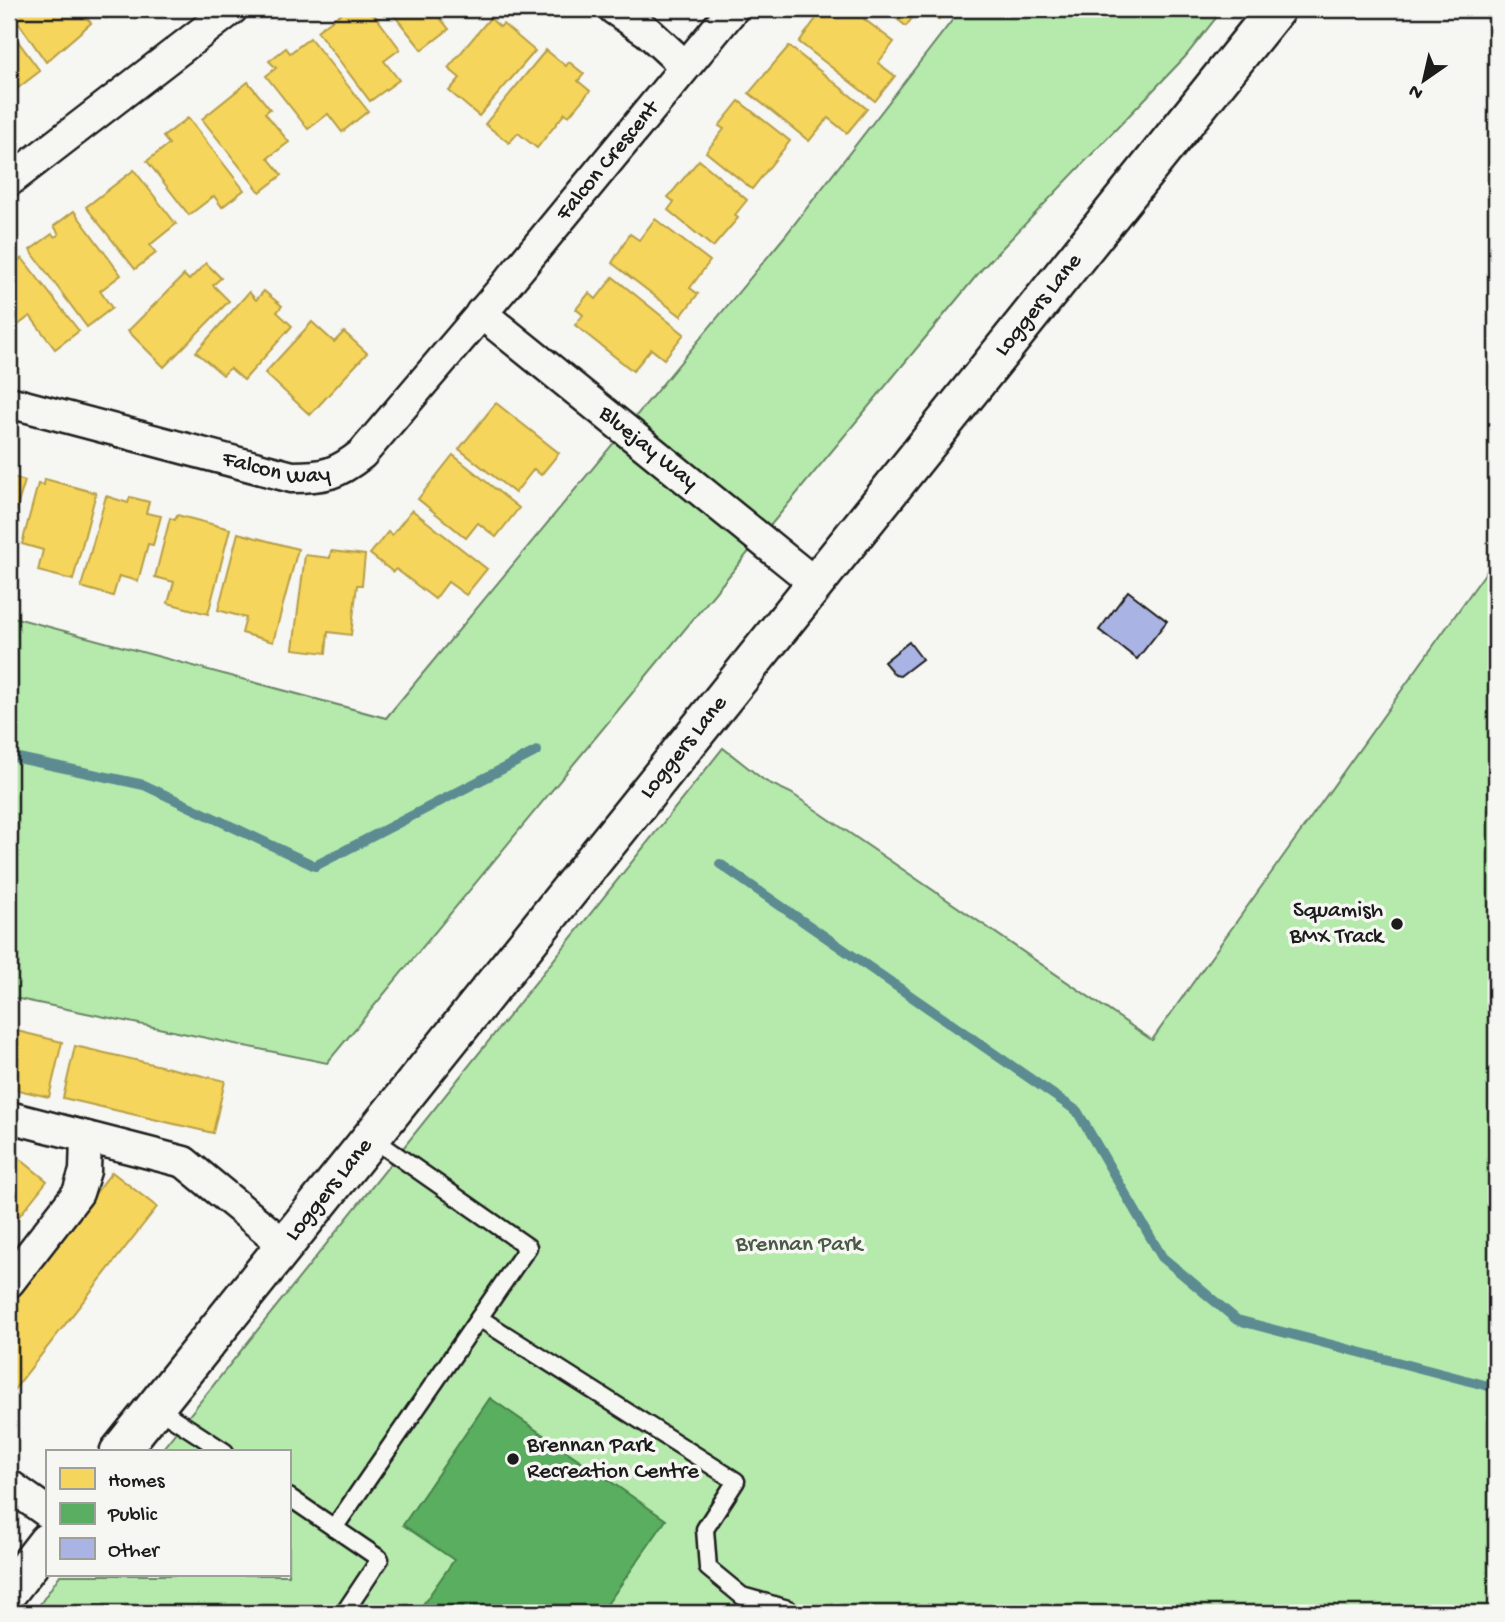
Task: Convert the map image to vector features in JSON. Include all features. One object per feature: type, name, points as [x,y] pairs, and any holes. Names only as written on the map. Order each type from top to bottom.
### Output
[{"type":"street","points":[[9,181],[232,9]]},
{"type":"street","points":[[614,9],[648,32],[685,66]]},
{"type":"street","name":"Falcon Crescent","points":[[481,313],[733,9]]},
{"type":"street","name":"Loggers Lane","points":[[121,1450],[1276,9]]},
{"type":"street","name":"Falcon Way","points":[[9,402],[292,477],[318,477],[341,471],[362,454],[481,313]]},
{"type":"street","name":"Bluejay Way","points":[[481,313],[817,583]]},
{"type":"street","points":[[9,1117],[184,1162],[286,1246]]},
{"type":"street","points":[[9,1282],[78,1193],[85,1171],[86,1137]]},
{"type":"street","points":[[9,1485],[46,1512]]},
{"type":"street","points":[[9,1591],[46,1543]]},
{"type":"lane","points":[[334,1528],[528,1247],[372,1138]]},
{"type":"lane","points":[[479,1318],[736,1481],[705,1528],[708,1568],[742,1596],[788,1608],[789,1613]]},
{"type":"lane","points":[[156,1406],[222,1450]]},
{"type":"lane","points":[[290,1498],[380,1559],[344,1613]]},
{"type":"green space","points":[[961,9],[1223,9],[1185,57],[982,269],[327,1063],[9,997],[9,616],[386,718],[785,236]]},
{"type":"green space","name":"Brennan Park","points":[[1496,558],[1496,1613],[34,1613],[59,1576],[290,1576],[290,1450],[162,1450],[723,748],[765,781],[791,793],[1152,1040]]},
{"type":"building: Homes","points":[[9,9],[80,9],[91,23],[46,62]]},
{"type":"building: Homes","points":[[99,9],[118,9],[106,18]]},
{"type":"building: Homes","points":[[347,9],[370,9],[400,49],[384,61],[399,80],[370,101],[317,31]]},
{"type":"building: Homes","points":[[389,9],[452,9],[440,18],[449,29],[422,50]]},
{"type":"building: Homes","points":[[821,9],[857,9],[866,15],[864,19],[894,42],[878,63],[895,76],[875,101],[799,42],[818,16],[822,19],[825,16],[819,12]]},
{"type":"building: Homes","points":[[884,9],[919,9],[906,26]]},
{"type":"building: Homes","points":[[924,9],[947,9],[938,20]]},
{"type":"building: Homes","points":[[490,18],[500,27],[503,24],[535,51],[479,116],[449,91],[460,78],[448,68]]},
{"type":"building: Homes","points":[[310,38],[368,111],[342,132],[328,114],[308,129],[266,76],[276,68],[269,61],[286,48],[290,53]]},
{"type":"building: Homes","points":[[9,40],[12,44],[17,40],[40,71],[9,95]]},
{"type":"building: Homes","points":[[789,46],[867,109],[847,133],[828,118],[809,141],[749,93]]},
{"type":"building: Homes","points":[[546,50],[566,66],[569,62],[584,74],[578,81],[590,91],[569,116],[565,113],[537,148],[518,133],[509,143],[485,124]]},
{"type":"building: Homes","points":[[248,82],[270,109],[265,113],[289,142],[268,158],[282,175],[260,192],[202,119]]},
{"type":"building: Homes","points":[[739,101],[790,141],[752,189],[706,152],[724,129],[719,126]]},
{"type":"building: Homes","points":[[188,118],[244,190],[222,207],[214,196],[189,215],[147,161],[169,144],[163,137]]},
{"type":"building: Homes","points":[[699,160],[747,200],[735,215],[738,218],[713,247],[668,210],[674,202],[668,197]]},
{"type":"building: Homes","points":[[134,170],[176,224],[150,245],[156,253],[135,269],[86,207]]},
{"type":"building: Homes","points":[[74,211],[121,275],[100,291],[112,308],[87,327],[30,250],[52,234],[55,237],[59,234],[54,226]]},
{"type":"building: Homes","points":[[655,219],[710,261],[690,288],[698,294],[681,316],[612,263],[630,234],[639,240]]},
{"type":"building: Homes","points":[[22,258],[79,331],[55,349],[30,316],[9,332],[9,268]]},
{"type":"building: Homes","points":[[206,263],[221,278],[213,285],[229,301],[164,367],[128,331],[184,275],[189,280]]},
{"type":"building: Homes","points":[[613,277],[684,334],[664,359],[651,349],[633,371],[575,325],[583,315],[576,309],[589,293],[596,299]]},
{"type":"building: Homes","points":[[264,291],[282,306],[277,312],[292,326],[244,380],[230,368],[223,375],[196,352],[249,292],[256,300]]},
{"type":"building: Homes","points":[[312,322],[334,342],[344,332],[367,353],[310,415],[265,373]]},
{"type":"building: Homes","points":[[496,403],[559,453],[541,475],[534,469],[515,493],[459,449]]},
{"type":"building: Homes","points":[[453,455],[519,508],[496,537],[478,523],[466,538],[418,499]]},
{"type":"building: Homes","points":[[9,476],[25,481],[9,533]]},
{"type":"building: Homes","points":[[45,479],[96,493],[73,580],[38,571],[43,550],[22,544],[38,484],[44,485]]},
{"type":"building: Homes","points":[[106,496],[128,503],[130,497],[149,502],[146,513],[161,516],[153,545],[148,544],[138,581],[119,576],[113,596],[81,587]]},
{"type":"building: Homes","points":[[412,510],[487,569],[466,595],[448,582],[435,599],[396,569],[393,572],[370,554],[388,532],[392,535]]},
{"type":"building: Homes","points":[[177,515],[230,529],[208,614],[168,603],[174,582],[155,577],[170,518],[175,520]]},
{"type":"building: Homes","points":[[238,533],[298,549],[273,642],[242,633],[246,618],[218,610]]},
{"type":"building: Homes","points":[[331,551],[365,555],[362,585],[357,585],[351,635],[328,632],[326,653],[293,649],[305,555],[330,558]]},
{"type":"building: Homes","points":[[9,1029],[62,1042],[49,1097],[9,1088]]},
{"type":"building: Homes","points":[[75,1046],[225,1081],[213,1133],[63,1098]]},
{"type":"building: Homes","points":[[9,1150],[47,1181],[9,1229]]},
{"type":"building: Homes","points":[[112,1172],[157,1207],[9,1396],[9,1304]]},
{"type":"building: Public","name":"Brennan Park Recreation Centre","points":[[490,1398],[666,1520],[601,1613],[417,1613],[454,1560],[403,1525]]},
{"type":"building: Other","points":[[1128,591],[1167,621],[1137,659],[1099,630]]},
{"type":"building: Other","points":[[909,642],[922,659],[900,676],[895,675],[884,662]]},
{"type":"waterway","points":[[9,756],[144,785],[315,866],[537,751]]},
{"type":"waterway","points":[[720,864],[1077,1111],[1162,1257],[1237,1320],[1496,1388]]},
{"type":"place","name":"Squamish BMX Track","points":[[1397,924]]},
{"type":"place","name":"Brennan Park Recreation Centre","points":[[513,1459]]}]
